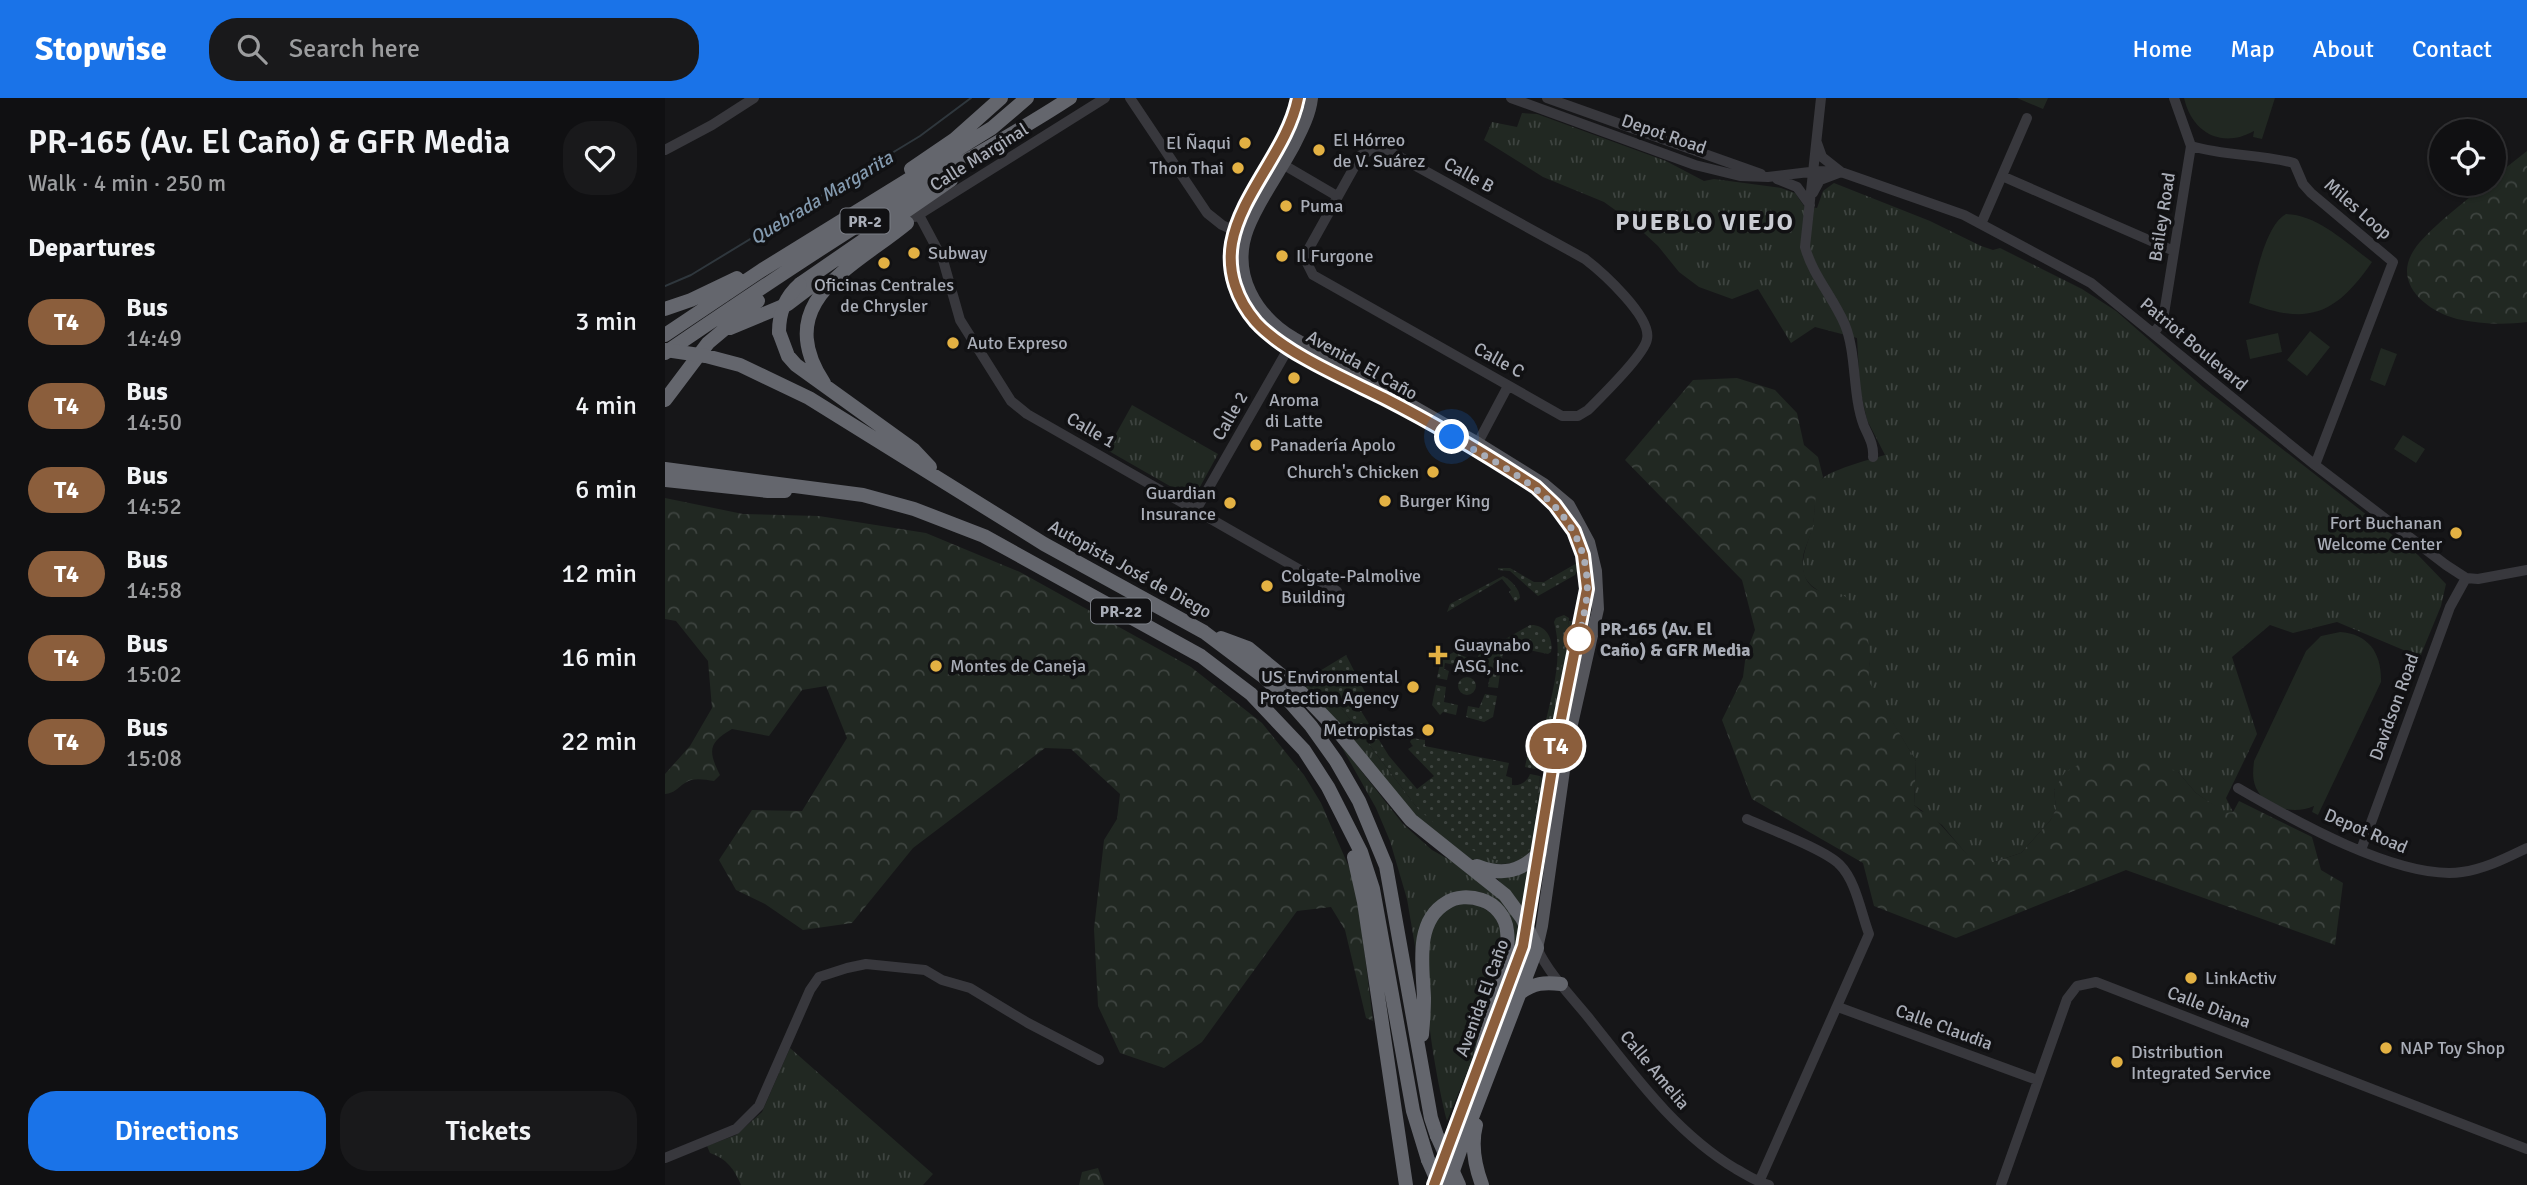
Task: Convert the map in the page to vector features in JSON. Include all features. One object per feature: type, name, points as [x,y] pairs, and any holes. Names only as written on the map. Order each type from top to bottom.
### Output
[{"type":"highway","points":[[890,190],[909,170],[965,131],[1000,98]]},
{"type":"highway","name":"PR-2","points":[[665,335],[761,270],[992,128],[1027,98]]},
{"type":"highway","name":"PR-2","points":[[665,352],[875,214],[1070,98]]},
{"type":"highway","points":[[943,481],[914,450],[796,365],[788,356],[779,332],[779,320],[792,290],[962,173],[981,153]]},
{"type":"highway","points":[[665,400],[719,331],[757,301],[960,170],[981,153]]},
{"type":"highway","points":[[829,390],[815,370],[807,343],[807,321],[816,299],[837,276],[913,219]]},
{"type":"highway","points":[[719,331],[787,304],[835,268],[913,219]]},
{"type":"highway","points":[[665,309],[761,270]]},
{"type":"highway","name":"Autopista José de Diego","points":[[665,352],[706,356],[740,365],[809,398],[1044,544],[1203,632],[1265,678],[1289,701],[1336,761],[1359,801],[1386,866],[1431,1118],[1459,1185]]},
{"type":"highway","name":"PR-22","points":[[665,468],[863,495],[915,509],[985,536],[1201,656],[1251,694],[1304,750],[1328,787],[1361,852],[1373,889],[1413,1111],[1437,1185]]},
{"type":"highway","points":[[665,480],[768,491],[826,489]]},
{"type":"highway","points":[[1203,632],[1248,648],[1280,673],[1337,730],[1411,821],[1505,895],[1527,927],[1537,948]]},
{"type":"highway","points":[[1348,828],[1364,902],[1406,1185]]},
{"type":"highway","points":[[1459,858],[1487,870],[1508,872],[1527,864],[1540,852]]},
{"type":"highway","points":[[1420,1054],[1424,1001],[1423,948],[1426,932],[1441,906],[1453,899],[1471,897],[1486,901],[1498,910],[1507,926],[1508,940],[1500,986],[1479,1062]]},
{"type":"highway","name":"Avenida El Caño","points":[[1437,1185],[1479,1062],[1520,958],[1527,927]]},
{"type":"highway","name":"Avenida El Caño","points":[[1448,1185],[1537,948]]},
{"type":"highway","points":[[1521,993],[1530,986],[1544,982],[1561,984]]},
{"type":"highway","points":[[1482,1185],[1476,1164],[1473,1135],[1494,1076],[1503,1038]]},
{"type":"main road","name":"Avenida El Caño","points":[[1297,98],[1292,119],[1241,233],[1244,276],[1251,295],[1263,314],[1292,343],[1544,484],[1561,498],[1585,532],[1596,571],[1597,618],[1568,743],[1537,948]]},
{"type":"main road","name":"Avenida El Caño","points":[[1241,233],[1249,226],[1284,165],[1308,116],[1312,98]]},
{"type":"main road","name":"Avenida El Caño","points":[[1476,447],[1536,487],[1555,505],[1574,531],[1586,566],[1587,589],[1582,624],[1557,739],[1527,927]]},
{"type":"street","points":[[665,150],[712,125],[754,98]]},
{"type":"street","name":"Calle Marginal","points":[[913,219],[1105,98]]},
{"type":"street","points":[[1130,98],[1207,213],[1221,225],[1241,233]]},
{"type":"street","name":"Depot Road","points":[[1511,98],[1695,165],[1740,176],[1768,177],[1813,172]]},
{"type":"street","name":"Depot Road","points":[[1546,98],[1768,177]]},
{"type":"street","points":[[1821,98],[1805,247],[1810,263],[1845,326],[1855,388],[1863,424],[1874,447],[1873,457]]},
{"type":"street","points":[[2174,98],[2192,146]]},
{"type":"street","points":[[1981,224],[2027,118]]},
{"type":"street","points":[[1811,200],[1821,180],[1841,172],[1822,157],[1816,141]]},
{"type":"street","name":"Bailey Road","points":[[2154,333],[2163,320],[2192,146]]},
{"type":"street","name":"Miles Loop","points":[[2192,146],[2211,152],[2271,157],[2294,163],[2303,184],[2311,193],[2393,262],[2315,465]]},
{"type":"street","name":"Calle B","points":[[1309,268],[1308,250],[1361,155],[1374,149],[1387,150],[1585,259],[1605,275],[1647,324],[1647,331]]},
{"type":"street","points":[[1284,165],[1337,195]]},
{"type":"street","name":"Patriot Boulevard","points":[[1813,172],[1841,172],[1964,215],[2091,284],[2315,465],[2466,578]]},
{"type":"street","points":[[2002,176],[2174,251]]},
{"type":"street","points":[[1768,177],[1784,180],[1797,187],[1811,200]]},
{"type":"street","name":"Calle 1","points":[[913,219],[943,260],[960,320],[1011,401],[1027,414],[1337,591]]},
{"type":"street","name":"Calle C","points":[[1309,268],[1313,275],[1562,416],[1578,416],[1588,410],[1636,357],[1647,340],[1647,331]]},
{"type":"street","name":"Calle 2","points":[[1196,510],[1292,343]]},
{"type":"street","points":[[1476,447],[1508,386]]},
{"type":"street","points":[[2466,578],[2491,578],[2527,570]]},
{"type":"street","name":"Davidson Road","points":[[2361,850],[2450,607],[2466,578]]},
{"type":"street","name":"Depot Road","points":[[2238,788],[2272,808],[2361,850],[2395,864],[2422,871],[2460,873],[2491,866],[2527,848]]},
{"type":"street","points":[[1747,819],[1828,856],[1840,865],[1850,881],[1869,934],[1764,1184]]},
{"type":"street","name":"Calle Amelia","points":[[1537,948],[1561,984],[1665,1113],[1713,1155],[1764,1184]]},
{"type":"street","points":[[665,1158],[736,1129],[759,1106],[810,990],[819,977],[847,968],[866,964],[925,970],[942,979],[971,988],[1099,1060]]},
{"type":"street","name":"Calle Diana","points":[[2001,1185],[2067,999],[2077,986],[2096,982],[2527,1149]]},
{"type":"street","name":"Calle Claudia","points":[[1838,1007],[2038,1080]]},
{"type":"green space","points":[[2017,98],[2048,98],[2043,109]]},
{"type":"green space","points":[[2184,98],[2275,98],[2262,139],[2253,137],[2254,131],[2231,138],[2210,134],[2201,129],[2194,120]]},
{"type":"green space","points":[[1522,113],[1537,114],[1666,161],[1704,181],[1714,179],[1781,188],[1795,193],[1804,206],[1817,208],[1823,191],[1834,183],[1930,221],[1981,246],[1993,250],[2000,248],[2082,289],[2116,311],[2203,387],[2418,555],[2446,584],[2441,606],[2420,657],[2337,622],[2293,633],[2270,625],[2232,657],[2257,734],[2226,798],[2233,812],[2226,814],[2196,793],[2178,772],[2054,789],[2056,809],[2050,821],[2021,853],[1994,862],[1974,863],[1942,825],[1914,805],[1916,761],[1867,680],[1870,661],[1823,593],[1812,586],[1804,575],[1804,555],[1820,481],[1853,464],[1885,455],[1867,420],[1860,389],[1857,338],[1815,327],[1791,343],[1758,289],[1732,299],[1699,287],[1679,272],[1658,246],[1632,222],[1604,202],[1543,177],[1484,140],[1492,122],[1517,127]]},
{"type":"green space","points":[[2527,151],[2527,322],[2474,322],[2445,315],[2416,294],[2407,274],[2408,262],[2420,242],[2472,196],[2506,196],[2506,168]]},
{"type":"green space","points":[[2286,214],[2310,219],[2321,225],[2372,262],[2346,294],[2319,311],[2288,314],[2249,303],[2267,241],[2272,229]]},
{"type":"green space","points":[[2310,331],[2330,347],[2307,376],[2287,360]]},
{"type":"green space","points":[[2278,333],[2282,352],[2250,359],[2246,340]]},
{"type":"green space","points":[[2381,348],[2397,354],[2385,386],[2370,380]]},
{"type":"green space","points":[[1737,378],[1775,390],[1797,413],[1804,445],[1818,457],[1823,477],[1815,500],[1813,525],[1803,557],[1806,578],[1814,588],[1834,590],[1846,597],[1862,619],[1868,639],[1868,680],[1916,761],[1914,805],[1931,814],[1974,862],[1994,862],[2021,853],[2050,821],[2056,809],[2054,790],[2065,772],[2080,764],[2125,759],[2156,762],[2178,772],[2196,793],[2226,813],[2233,812],[2239,801],[2312,837],[2321,870],[2343,883],[2335,945],[2126,870],[1956,938],[1874,906],[1863,863],[1752,799],[1722,720],[1743,677],[1746,653],[1755,630],[1742,580],[1625,460],[1693,380]]},
{"type":"green space","points":[[1132,405],[1218,454],[1195,496],[1189,497],[1107,450]]},
{"type":"green space","points":[[2403,435],[2425,449],[2416,463],[2394,449]]},
{"type":"green space","points":[[665,498],[743,514],[819,516],[926,533],[1020,572],[1191,667],[1262,723],[1304,775],[1321,803],[1356,883],[1373,1021],[1366,1018],[1345,930],[1331,907],[1297,911],[1202,1042],[1164,1068],[1120,1053],[1098,1006],[1094,929],[1104,840],[1117,819],[1120,794],[1071,749],[1045,748],[913,848],[852,923],[803,930],[765,904],[736,890],[719,860],[752,810],[802,811],[847,738],[826,686],[802,690],[769,736],[732,729],[714,743],[713,760],[720,775],[714,781],[692,780],[665,794],[665,774],[690,746],[712,708],[708,661],[676,621],[665,619]]},
{"type":"green space","points":[[1577,563],[1578,570],[1575,575],[1538,596],[1510,571],[1498,570],[1510,568],[1534,582],[1544,582]]},
{"type":"green space","points":[[1503,576],[1512,582],[1518,591],[1520,598],[1515,602],[1509,592],[1511,590],[1502,579],[1447,612],[1450,604]]},
{"type":"green space","points":[[1564,615],[1569,618],[1568,630],[1542,767],[1525,767],[1532,731],[1543,733],[1557,664],[1554,622],[1556,618]]},
{"type":"green space","points":[[1569,621],[1572,621],[1571,638],[1546,764],[1542,767]]},
{"type":"green space","points":[[1530,625],[1544,629],[1551,642],[1551,652],[1548,654],[1504,645],[1498,688],[1488,687],[1491,669],[1475,665],[1479,654]]},
{"type":"green space","points":[[2340,632],[2359,637],[2372,648],[2379,663],[2381,682],[2318,815],[2312,812],[2314,806],[2298,810],[2282,808],[2267,801],[2256,788],[2253,778],[2254,761],[2306,651],[2321,636]]},
{"type":"green space","points":[[1454,652],[1468,658],[1465,667],[1445,663],[1444,669],[1449,671],[1447,680],[1437,678],[1441,659]]},
{"type":"green space","points":[[1346,655],[1365,692],[1353,698],[1389,756],[1417,789],[1434,776],[1408,749],[1413,746],[1410,742],[1412,738],[1425,740],[1425,746],[1509,763],[1506,776],[1512,778],[1512,785],[1523,783],[1530,774],[1540,776],[1532,847],[1523,856],[1513,860],[1493,860],[1458,843],[1418,809],[1330,693],[1312,688],[1305,680]]},
{"type":"green space","points":[[1463,677],[1471,677],[1476,686],[1474,693],[1463,695],[1458,690],[1458,682]]},
{"type":"green space","points":[[1305,680],[1312,688],[1330,693],[1418,809],[1532,847],[1540,776],[1544,781],[1536,838],[1532,848],[1526,858],[1521,863],[1480,865],[1433,835],[1307,693]]},
{"type":"green space","points":[[1436,685],[1446,687],[1444,702],[1458,705],[1456,715],[1443,712],[1440,715],[1432,705]]},
{"type":"green space","points":[[1485,694],[1497,696],[1493,717],[1484,722],[1466,717],[1468,706],[1479,708]]},
{"type":"green space","points":[[1340,744],[1403,824],[1432,850],[1457,864],[1500,897],[1519,925],[1520,932],[1509,974],[1511,952],[1495,903],[1442,901],[1417,958],[1407,899],[1390,841],[1376,808]]},
{"type":"green space","points":[[1534,863],[1525,914],[1496,877]]},
{"type":"green space","points":[[1457,903],[1479,905],[1495,916],[1505,939],[1495,994],[1447,1121],[1428,1017],[1426,958],[1429,934],[1436,919]]},
{"type":"green space","points":[[790,1048],[933,1174],[923,1185],[741,1185],[729,1165],[710,1153],[707,1146],[736,1135],[762,1112]]},
{"type":"green space","points":[[1098,1168],[1104,1185],[1079,1185],[1082,1172]]},
{"type":"waterway","name":"Quebrada Margarita","points":[[665,286],[691,275],[920,136],[971,98]]},
{"type":"bus line","name":"T4","points":[[1298,98],[1292,119],[1235,231],[1231,268],[1244,307],[1258,325],[1289,348],[1345,380],[1384,398],[1536,487],[1555,505],[1574,531],[1586,566],[1587,589],[1582,624],[1557,739],[1523,946],[1434,1185]]},
{"type":"place","name":"El Ñaqui","points":[[1245,143]]},
{"type":"place","name":"El Hórreo de V. Suárez","points":[[1319,150]]},
{"type":"place","name":"Thon Thai","points":[[1238,168]]},
{"type":"place","name":"Puma","points":[[1286,206]]},
{"type":"place","name":"Subway","points":[[914,253]]},
{"type":"place","name":"Il Furgone","points":[[1282,256]]},
{"type":"place","name":"Oficinas Centrales de Chrysler","points":[[884,263]]},
{"type":"place","name":"Auto Expreso","points":[[953,343]]},
{"type":"place","name":"Aroma di Latte","points":[[1294,378]]},
{"type":"place","name":"Panadería Apolo","points":[[1256,445]]},
{"type":"place","name":"Church's Chicken","points":[[1433,472]]},
{"type":"place","name":"Burger King","points":[[1385,501]]},
{"type":"place","name":"Guardian Insurance","points":[[1230,503]]},
{"type":"place","name":"Fort Buchanan Welcome Center","points":[[2456,533]]},
{"type":"place","name":"Colgate-Palmolive Building","points":[[1267,586]]},
{"type":"place","name":"PR-165 (Av. El Caño) & GFR Media","points":[[1579,639]]},
{"type":"place","name":"Guaynabo ASG, Inc.","points":[[1438,655]]},
{"type":"place","name":"Montes de Caneja","points":[[936,666]]},
{"type":"place","name":"US Environmental Protection Agency","points":[[1413,687]]},
{"type":"place","name":"Metropistas","points":[[1428,730]]},
{"type":"place","name":"LinkActiv","points":[[2191,978]]},
{"type":"place","name":"NAP Toy Shop","points":[[2386,1048]]},
{"type":"place","name":"Distribution Integrated Service","points":[[2117,1062]]},
{"type":"district","name":"PUEBLO VIEJO","points":[[1705,222]]},
{"type":"route","points":[[1452,437],[1536,487],[1555,505],[1574,531],[1581,546],[1587,577],[1579,639]]}]
